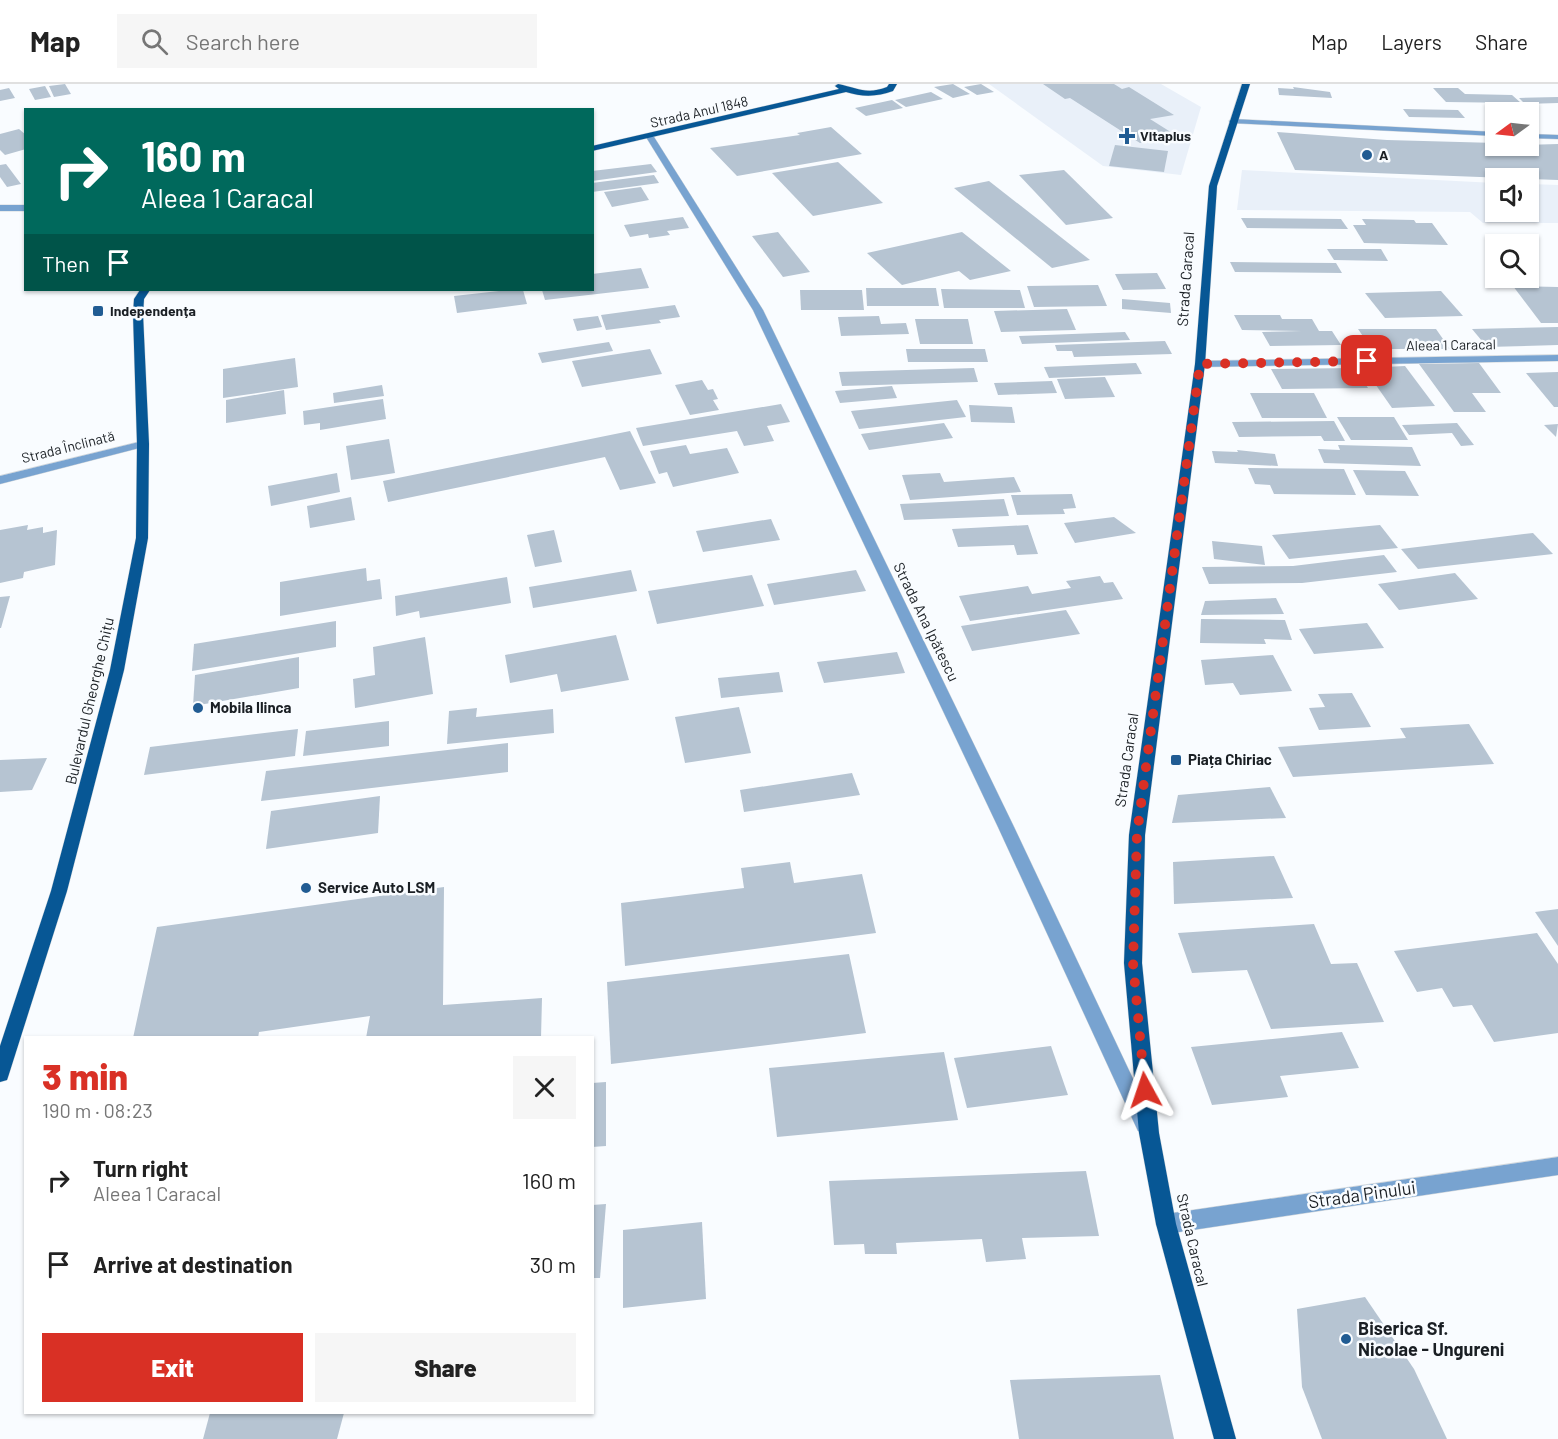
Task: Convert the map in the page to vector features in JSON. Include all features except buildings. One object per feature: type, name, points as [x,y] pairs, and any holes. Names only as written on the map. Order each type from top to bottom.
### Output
[{"type":"main road","points":[[838,84],[846,90],[875,94],[890,89],[893,84]]},
{"type":"main road","name":"Strada Caracal","points":[[1225,1439],[1166,1224],[1149,1133],[1133,963],[1137,834],[1200,364],[1213,186],[1246,84]]},
{"type":"main road","name":"Strada Anul 1848","points":[[594,149],[846,90]]},
{"type":"main road","name":"Bulevardul Gheorghe Chițu","points":[[0,1074],[59,891],[117,670],[142,538],[143,444],[138,314],[139,299],[144,291]]},
{"type":"street","points":[[1233,121],[1485,133]]},
{"type":"street","points":[[1539,136],[1558,137]]},
{"type":"street","name":"Strada Ana Ipătescu","points":[[650,137],[758,310],[1006,826],[1149,1133]]},
{"type":"street","points":[[0,208],[24,208]]},
{"type":"street","name":"Aleea 1 Caracal","points":[[1200,364],[1558,358]]},
{"type":"street","name":"Strada Înclinată","points":[[0,480],[143,444]]},
{"type":"street","name":"Strada Pinului","points":[[1166,1224],[1558,1166]]},
{"type":"shaded area","name":"Vitaplus","points":[[989,84],[1161,84],[1201,107],[1181,175],[1103,166]]},
{"type":"shaded area","points":[[1242,170],[1485,182],[1485,222],[1539,222],[1539,184],[1558,185],[1558,223],[1483,223],[1470,212],[1237,210]]},
{"type":"place","name":"Vitaplus","points":[[1127,136]]},
{"type":"place","name":"A","points":[[1367,155]]},
{"type":"place","name":"Independența","points":[[98,311]]},
{"type":"place","name":"Mobila Ilinca","points":[[198,708]]},
{"type":"place","name":"Piața Chiriac","points":[[1176,760]]},
{"type":"place","name":"Service Auto LSM","points":[[306,888]]},
{"type":"place","name":"Biserica Sf. Nicolae - Ungureni","points":[[1346,1339]]},
{"type":"route","points":[[1145,1090],[1133,963],[1137,834],[1200,364],[1367,361]]}]
